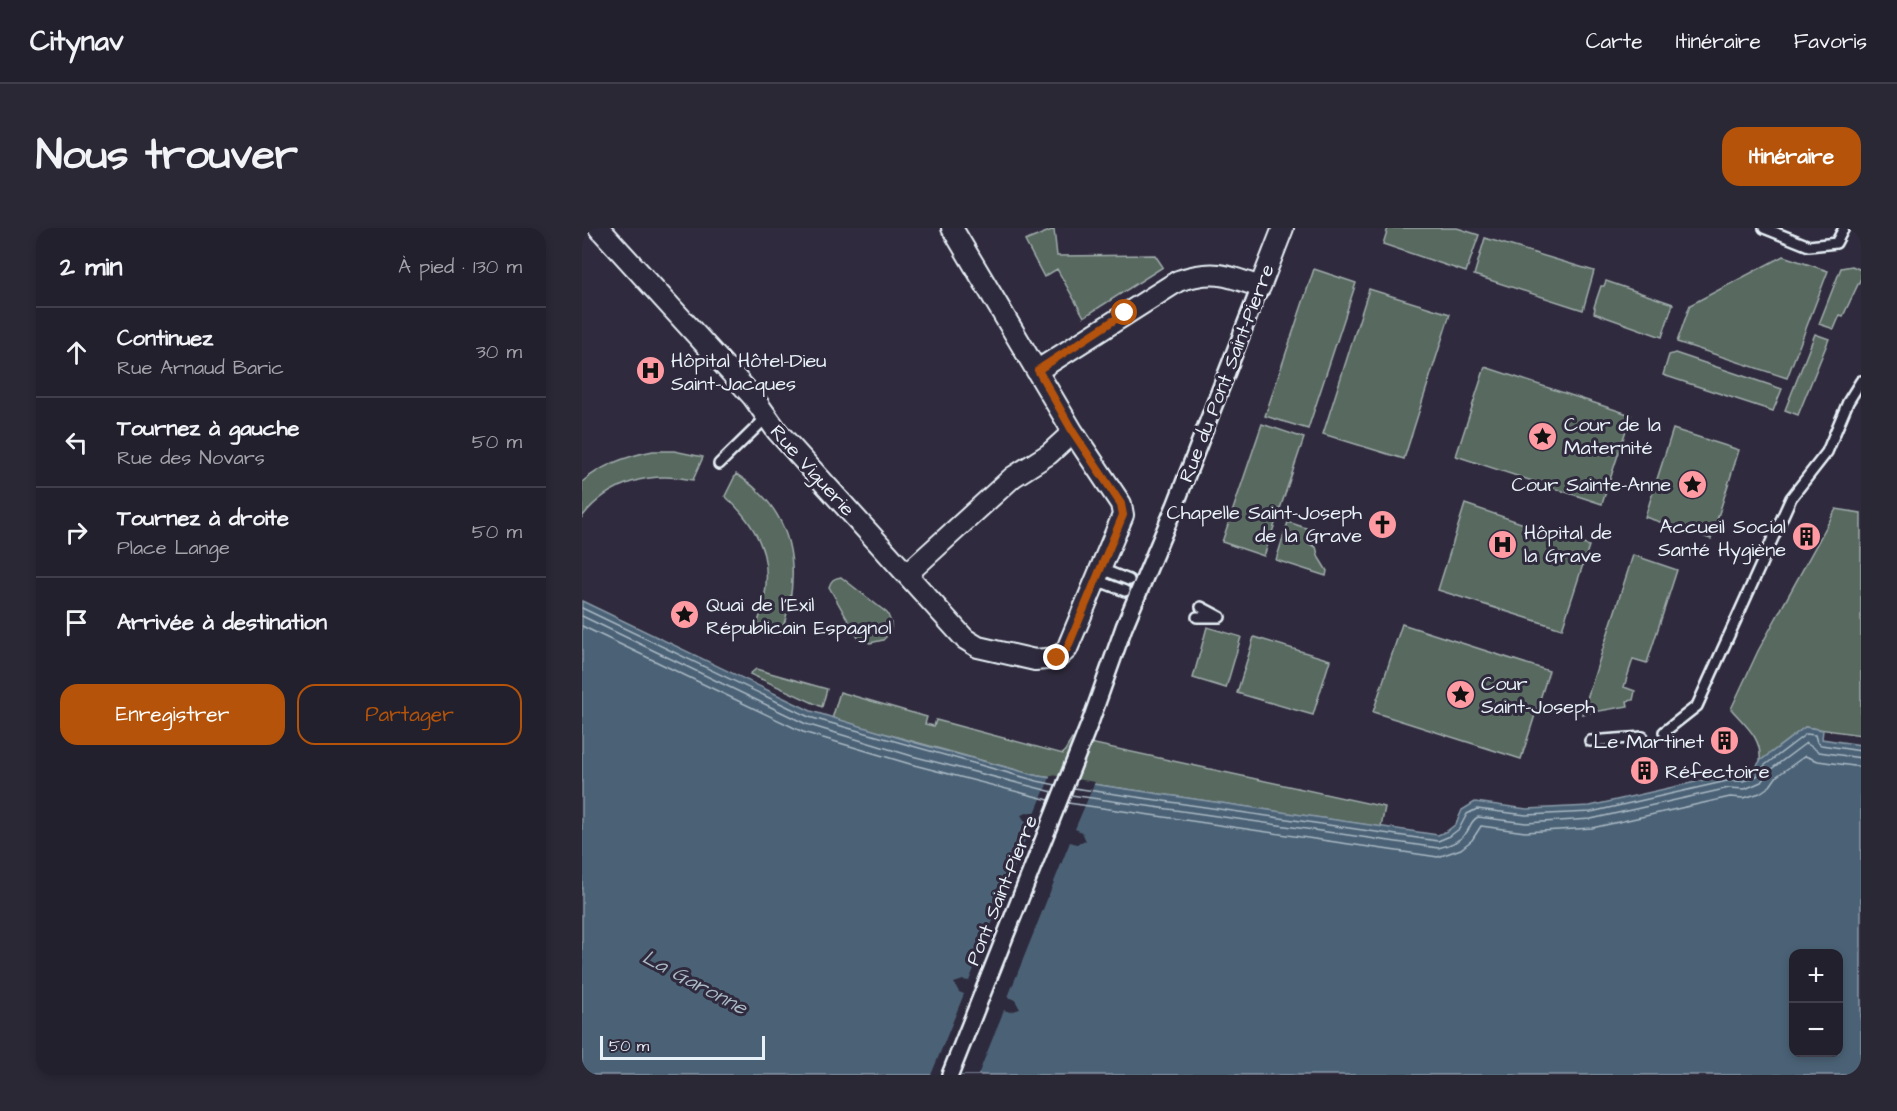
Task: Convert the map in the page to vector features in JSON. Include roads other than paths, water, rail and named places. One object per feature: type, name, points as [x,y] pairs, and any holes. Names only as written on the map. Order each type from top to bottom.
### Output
[{"type":"street","name":"Rue Viguerie","points":[[599,228],[753,397],[777,431],[964,639],[978,647],[1035,660],[1057,658],[1067,649],[1098,574]]},
{"type":"street","points":[[952,228],[1073,432],[1121,504],[1123,515],[1098,574]]},
{"type":"street","name":"Rue du Pont Saint-Pierre","points":[[1091,720],[1124,627],[1283,228]]},
{"type":"street","points":[[1038,370],[1178,281],[1198,274],[1212,274],[1234,278],[1260,287]]},
{"type":"street","points":[[907,574],[1013,477],[1049,454],[1073,432]]},
{"type":"street","name":"Pont Saint-Pierre","points":[[950,1075],[1091,720]]},
{"type":"lane","points":[[1764,228],[1809,246],[1836,243],[1844,228]]},
{"type":"lane","points":[[1664,732],[1696,706],[1791,498],[1827,452],[1848,402],[1861,381]]},
{"type":"lane","points":[[719,464],[766,417]]},
{"type":"lane","points":[[1098,574],[1129,580]]},
{"type":"lane","points":[[1098,574],[1125,591]]},
{"type":"lane","points":[[1197,617],[1220,617],[1201,607]]},
{"type":"lane","points":[[1590,741],[1643,737]]},
{"type":"water","name":"La Garonne","points":[[582,601],[811,711],[916,743],[1038,776],[1438,835],[1456,824],[1462,810],[1475,802],[1527,809],[1590,806],[1726,775],[1742,775],[1754,770],[1760,761],[1805,727],[1823,730],[1822,739],[1861,745],[1861,1075],[582,1075]]},
{"type":"place","name":"Hôpital Hôtel-Dieu Saint-Jacques","points":[[650,371]]},
{"type":"place","name":"Cour de la Maternité","points":[[1543,436]]},
{"type":"place","name":"Cour Sainte-Anne","points":[[1692,484]]},
{"type":"place","name":"Chapelle Saint-Joseph de la Grave","points":[[1383,524]]},
{"type":"place","name":"Accueil Social Santé Hygiène","points":[[1807,537]]},
{"type":"place","name":"Hôpital de la Grave","points":[[1503,544]]},
{"type":"place","name":"Quai de l'Exil Républicain Espagnol","points":[[685,615]]},
{"type":"place","name":"Cour Saint-Joseph","points":[[1460,695]]},
{"type":"place","name":"Le Martinet","points":[[1725,741]]},
{"type":"place","name":"Réfectoire","points":[[1644,771]]}]
